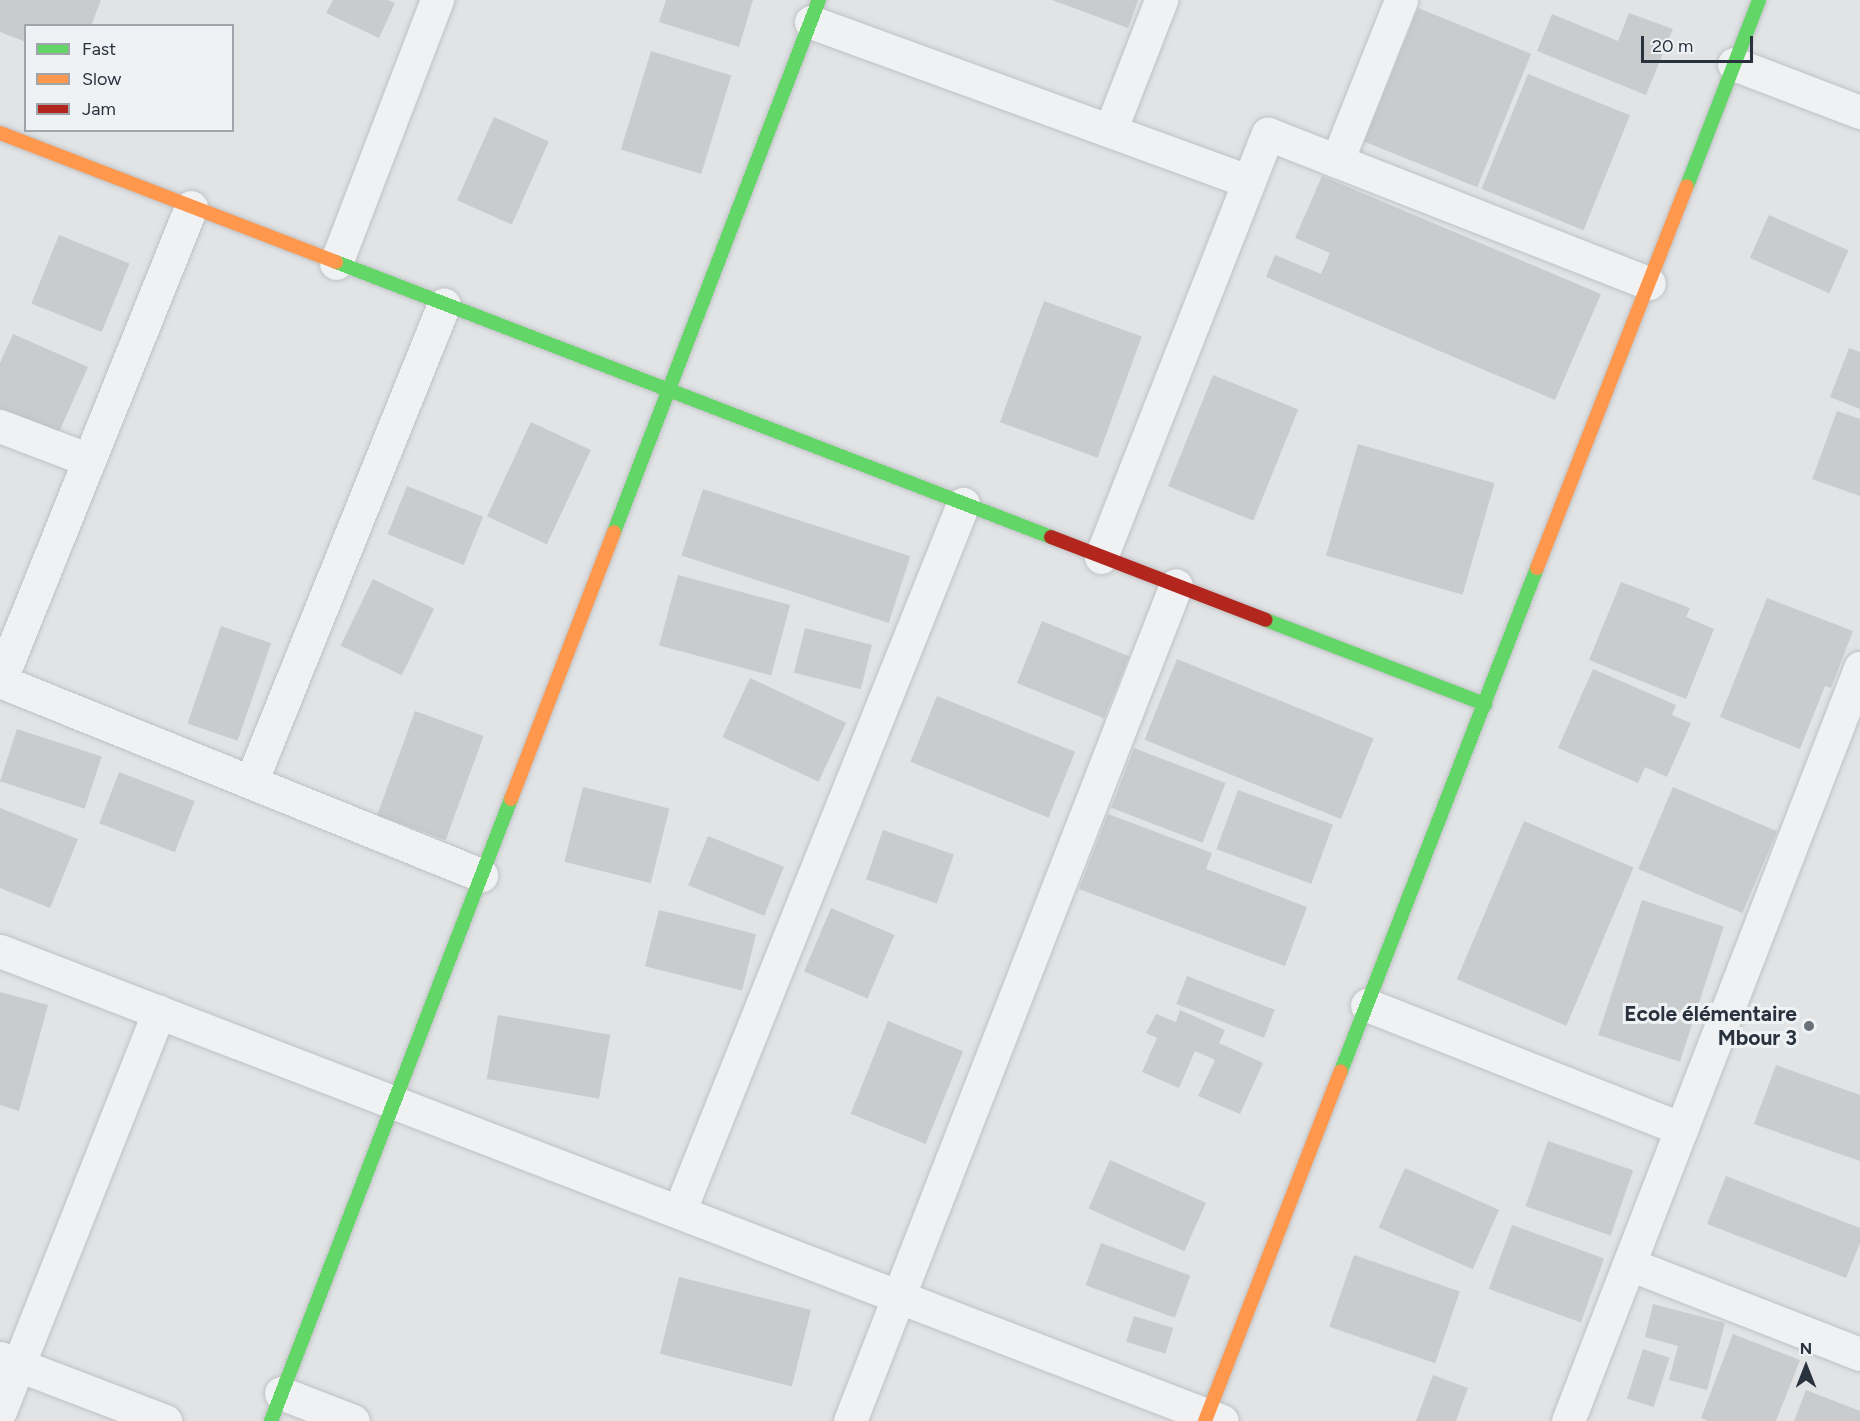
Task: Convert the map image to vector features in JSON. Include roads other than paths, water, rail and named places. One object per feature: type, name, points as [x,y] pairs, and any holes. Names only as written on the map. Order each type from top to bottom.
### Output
[{"type":"street","points":[[336,263],[437,0]]},
{"type":"street","points":[[1110,131],[1161,0]]},
{"type":"street","points":[[1337,161],[1401,0]]},
{"type":"street","points":[[0,951],[1211,1419],[1367,1005],[1760,0]]},
{"type":"street","points":[[353,1421],[276,1407],[815,11],[1110,131],[1249,181]]},
{"type":"street","points":[[1734,64],[1860,112]]},
{"type":"street","points":[[0,133],[1485,704]]},
{"type":"street","points":[[1101,557],[1268,134],[1649,283]]},
{"type":"street","points":[[191,207],[0,681],[481,875]]},
{"type":"street","points":[[251,782],[444,304]]},
{"type":"street","points":[[0,426],[89,460]]},
{"type":"street","points":[[680,1212],[963,504]]},
{"type":"street","points":[[850,1421],[1176,585]]},
{"type":"street","points":[[1568,1421],[1681,1129],[1850,724],[1860,668]]},
{"type":"street","points":[[1367,1005],[1681,1129]]},
{"type":"street","points":[[0,1411],[9,1361],[159,1012]]},
{"type":"street","points":[[1629,1264],[1860,1354]]},
{"type":"street","points":[[9,1361],[165,1421]]},
{"type":"place","name":"Ecole élémentaire Mbour 3","points":[[1809,1026]]}]
